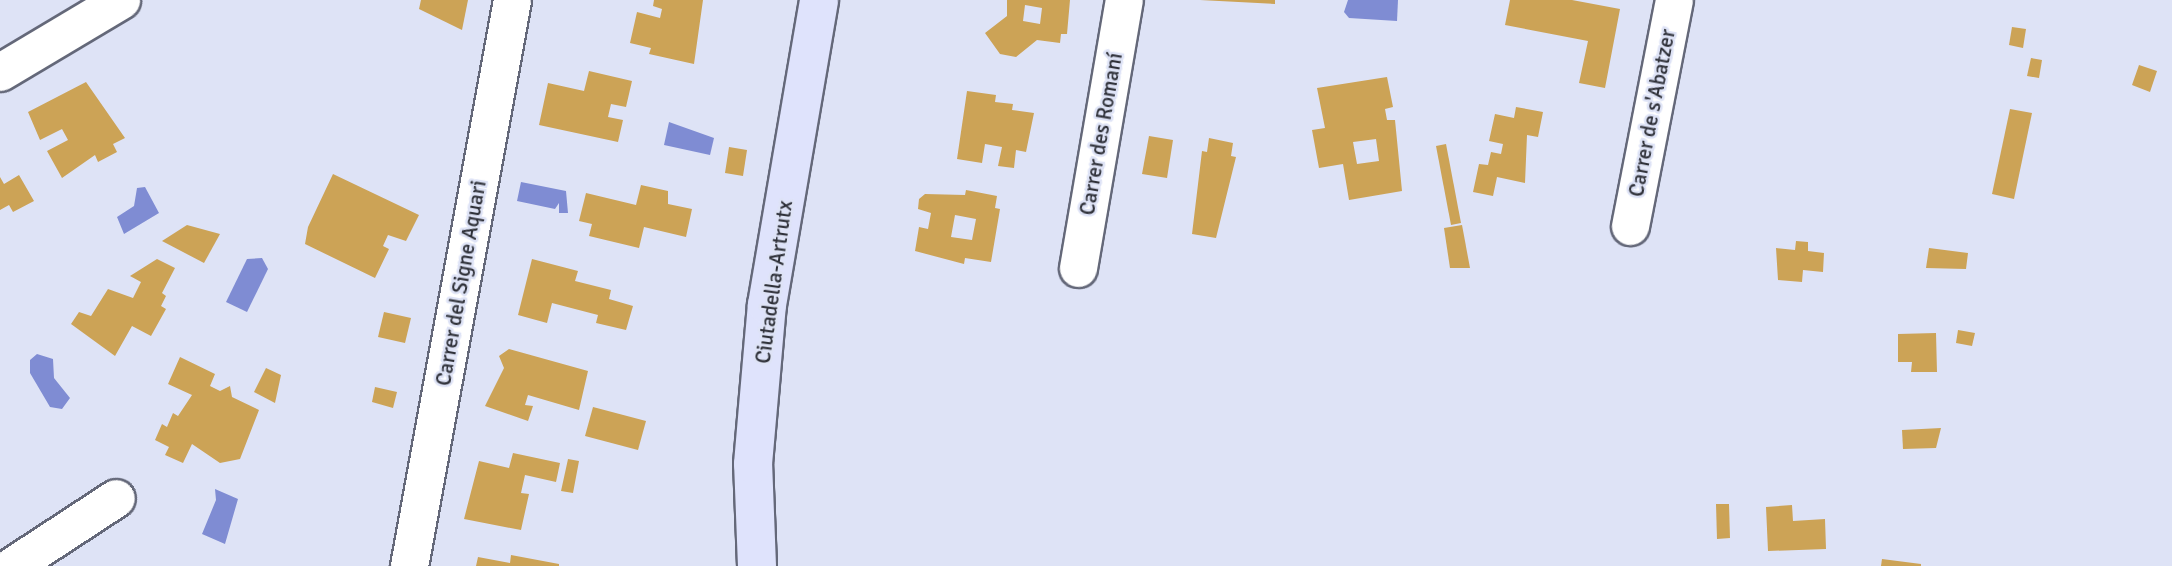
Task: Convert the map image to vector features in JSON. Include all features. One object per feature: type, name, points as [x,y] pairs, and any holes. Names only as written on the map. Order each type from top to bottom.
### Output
[{"type":"main road","name":"Ciutadella-Artrutx","points":[[757,566],[753,464],[767,305],[819,0]]},
{"type":"street","points":[[0,72],[121,0]]},
{"type":"street","name":"Carrer del Signe Aquari","points":[[409,566],[512,0]]},
{"type":"street","name":"Carrer des Romaní","points":[[1078,268],[1124,0]]},
{"type":"street","name":"Carrer de s'Abatzer","points":[[1630,226],[1674,0]]},
{"type":"street","points":[[12,566],[116,498]]},
{"type":"water","points":[[1348,0],[1398,0],[1397,21],[1349,18],[1344,12]]},
{"type":"water","points":[[669,122],[714,138],[710,155],[664,145]]},
{"type":"water","points":[[521,182],[566,191],[568,213],[559,213],[559,203],[555,209],[517,201]]},
{"type":"water","points":[[145,187],[159,213],[124,234],[117,217],[134,206],[137,188]]},
{"type":"water","points":[[262,258],[268,269],[247,312],[226,302],[247,259]]},
{"type":"water","points":[[37,354],[53,359],[54,378],[70,398],[62,409],[50,407],[30,373],[30,360]]},
{"type":"water","points":[[215,489],[238,499],[225,544],[202,534],[216,500]]},
{"type":"building","points":[[421,0],[468,0],[462,30],[419,9]]},
{"type":"building","points":[[654,0],[703,0],[694,64],[649,54],[651,48],[630,43],[637,12],[660,18],[662,9],[653,6]]},
{"type":"building","points":[[1007,0],[1070,0],[1067,34],[1061,34],[1060,43],[1037,40],[1016,57],[1000,54],[985,33],[1007,16]],"holes":[[[1025,5],[1042,8],[1040,24],[1023,21]]]},
{"type":"building","points":[[1200,0],[1275,0],[1275,4]]},
{"type":"building","points":[[1510,0],[1572,0],[1620,9],[1605,88],[1579,83],[1588,41],[1505,25]]},
{"type":"building","points":[[2012,27],[2026,29],[2023,48],[2009,45]]},
{"type":"building","points":[[2031,58],[2042,60],[2039,78],[2027,76]]},
{"type":"building","points":[[2139,65],[2157,71],[2150,92],[2132,85]]},
{"type":"building","points":[[589,71],[632,81],[626,107],[611,104],[608,117],[623,120],[618,142],[539,125],[548,83],[584,91]]},
{"type":"building","points":[[1387,77],[1393,107],[1385,109],[1387,120],[1395,120],[1402,191],[1349,200],[1343,164],[1319,168],[1312,130],[1325,128],[1317,88]],"holes":[[[1376,139],[1379,161],[1357,164],[1353,142]]]},
{"type":"building","points":[[86,82],[125,138],[113,144],[117,152],[98,162],[95,155],[62,178],[47,151],[68,140],[62,129],[40,140],[28,112]]},
{"type":"building","points":[[967,91],[996,95],[995,102],[1013,104],[1012,110],[1034,113],[1026,152],[1016,150],[1014,168],[998,166],[1002,147],[985,144],[982,163],[957,159]]},
{"type":"building","points":[[1516,107],[1543,112],[1538,137],[1527,135],[1525,183],[1497,177],[1493,196],[1473,192],[1479,164],[1488,165],[1491,152],[1501,154],[1503,144],[1489,141],[1495,114],[1514,118]]},
{"type":"building","points":[[2010,109],[2032,113],[2014,199],[1992,194]]},
{"type":"building","points":[[1149,136],[1173,140],[1167,178],[1142,174]]},
{"type":"building","points":[[1209,138],[1233,143],[1231,156],[1236,157],[1216,238],[1192,234],[1202,151],[1207,152]]},
{"type":"building","points":[[1446,144],[1461,223],[1451,225],[1436,146]]},
{"type":"building","points":[[729,147],[747,150],[743,176],[725,173]]},
{"type":"building","points":[[333,174],[419,215],[406,241],[388,235],[383,246],[389,249],[375,278],[305,244],[308,227]]},
{"type":"building","points":[[19,175],[34,201],[13,212],[9,205],[0,210],[0,177],[4,184]]},
{"type":"building","points":[[641,185],[668,191],[668,204],[692,209],[686,237],[644,227],[639,248],[589,236],[592,224],[579,221],[586,193],[636,205]]},
{"type":"building","points":[[966,190],[997,196],[995,208],[1000,209],[991,262],[965,258],[964,264],[915,251],[919,227],[928,229],[931,213],[918,209],[919,199],[925,194],[965,195]],"holes":[[[955,215],[976,219],[972,240],[951,237]]]},
{"type":"building","points":[[187,225],[220,234],[204,263],[162,241]]},
{"type":"building","points":[[1462,225],[1470,268],[1450,268],[1444,228]]},
{"type":"building","points":[[1796,241],[1808,242],[1808,251],[1824,253],[1823,272],[1803,270],[1802,282],[1778,280],[1776,248],[1795,250]]},
{"type":"building","points":[[1929,248],[1968,253],[1966,269],[1926,268]]},
{"type":"building","points":[[157,259],[175,268],[162,293],[166,296],[161,306],[166,309],[151,336],[132,326],[115,356],[71,324],[79,312],[91,316],[108,289],[133,298],[141,282],[130,276]]},
{"type":"building","points":[[532,259],[578,271],[575,281],[611,290],[609,299],[633,306],[626,330],[596,323],[598,315],[552,303],[547,323],[518,315]]},
{"type":"building","points":[[384,312],[411,318],[405,343],[378,337]]},
{"type":"building","points":[[1958,330],[1975,333],[1972,346],[1956,343]]},
{"type":"building","points":[[1936,333],[1937,372],[1911,372],[1912,362],[1898,362],[1898,334]]},
{"type":"building","points":[[509,349],[588,371],[579,410],[528,395],[525,405],[533,406],[528,421],[485,406],[504,368],[499,356]]},
{"type":"building","points":[[180,357],[215,374],[210,386],[220,391],[230,386],[232,397],[259,410],[240,459],[220,463],[192,444],[183,463],[165,455],[169,447],[155,440],[162,424],[167,427],[173,413],[178,416],[192,395],[168,384]]},
{"type":"building","points":[[266,368],[281,375],[275,403],[254,392]]},
{"type":"building","points":[[375,387],[397,392],[393,408],[372,402]]},
{"type":"building","points":[[593,407],[646,421],[638,450],[585,436]]},
{"type":"building","points":[[1941,428],[1936,448],[1903,449],[1902,430]]},
{"type":"building","points":[[513,453],[560,463],[556,482],[525,475],[521,493],[529,494],[521,530],[464,519],[479,461],[509,468]]},
{"type":"building","points":[[568,459],[579,461],[573,493],[561,491]]},
{"type":"building","points":[[1716,504],[1729,504],[1730,538],[1717,539]]},
{"type":"building","points":[[1792,505],[1793,521],[1825,519],[1826,549],[1768,551],[1766,507]]},
{"type":"building","points":[[511,555],[559,566],[476,566],[478,557],[510,563]]},
{"type":"building","points":[[1882,559],[1921,564],[1921,566],[1881,566]]}]
